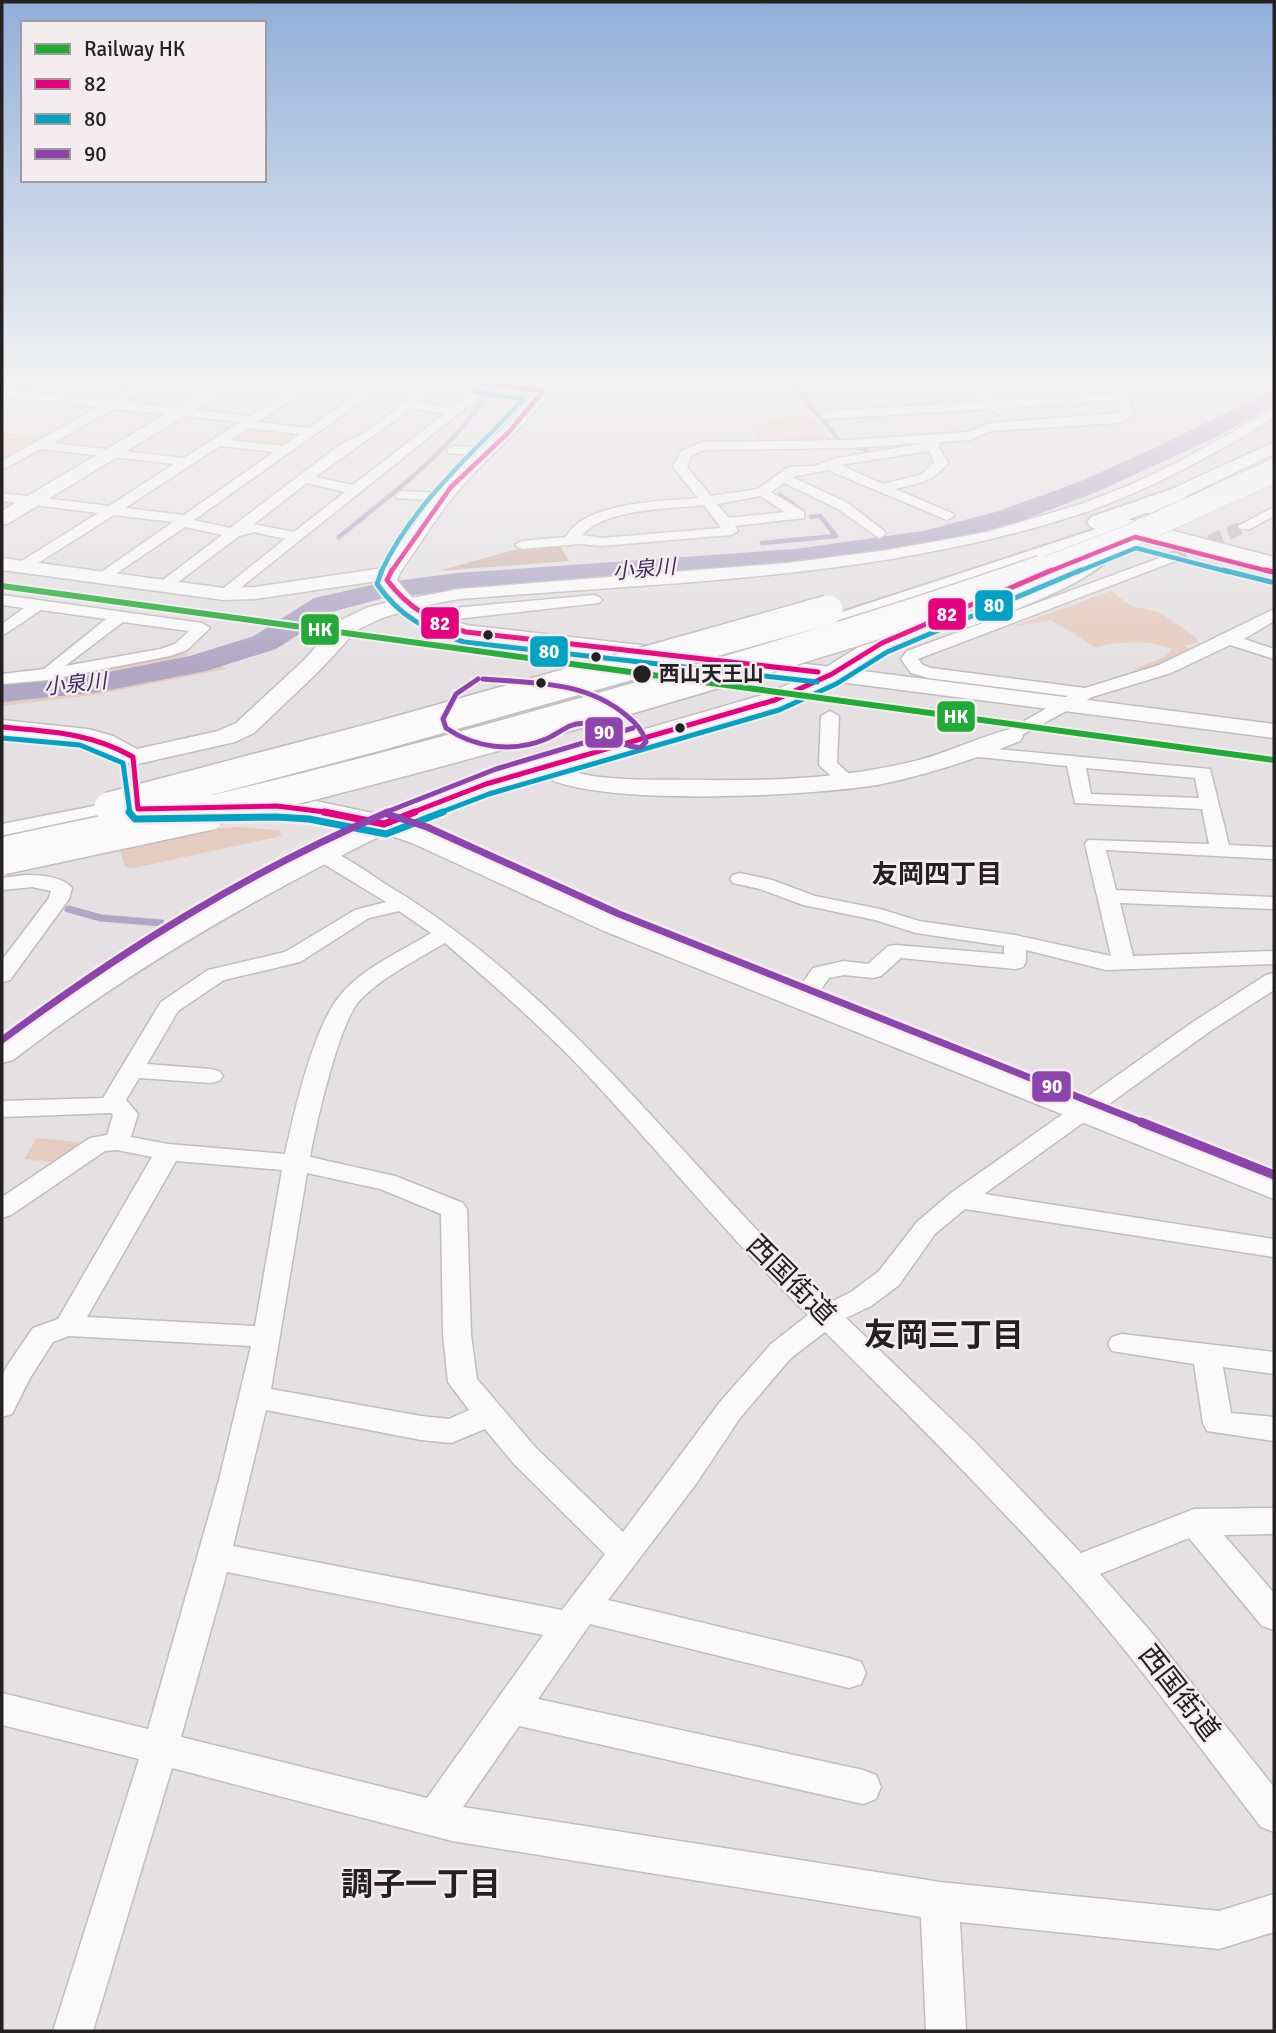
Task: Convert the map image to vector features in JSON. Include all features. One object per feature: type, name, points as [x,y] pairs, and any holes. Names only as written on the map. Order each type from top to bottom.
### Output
[{"type":"highway","points":[[2,841],[261,784],[723,660],[1020,564],[1138,521],[1233,477]]},
{"type":"highway","points":[[1238,489],[1262,477]]},
{"type":"highway","points":[[2,856],[282,793],[544,724],[729,671],[980,592],[1070,559],[1224,496],[1262,477]]},
{"type":"highway","points":[[837,614],[905,588],[1176,507]]},
{"type":"highway","points":[[2,833],[280,764],[506,699],[628,659],[709,639],[736,636],[837,614],[1127,533]]},
{"type":"highway","points":[[2,862],[133,839],[464,765],[757,674],[821,668],[1021,599],[1084,567],[1127,533]]},
{"type":"main road","points":[[989,571],[1127,533],[1191,542],[1274,564]]},
{"type":"main road","points":[[384,824],[486,783],[775,700],[821,668],[883,643],[1127,533],[1274,572]]},
{"type":"main road","points":[[883,643],[928,607]]},
{"type":"main road","points":[[2,833],[138,809],[277,806],[311,809],[384,824],[422,837],[615,924],[1274,1186]]},
{"type":"street","points":[[2,519],[72,477]]},
{"type":"street","points":[[12,566],[112,510],[164,477]]},
{"type":"street","points":[[102,578],[247,477]]},
{"type":"street","points":[[256,477],[357,489]]},
{"type":"street","points":[[164,586],[307,477]]},
{"type":"street","points":[[224,594],[373,477]]},
{"type":"street","points":[[12,566],[224,594],[256,593],[388,577],[444,497],[463,477]]},
{"type":"street","points":[[522,545],[578,540],[601,542],[731,531],[688,477]]},
{"type":"street","points":[[578,540],[573,536],[576,530],[590,521],[617,513],[762,492],[782,477],[847,509],[879,534]]},
{"type":"street","points":[[855,477],[947,516]]},
{"type":"street","points":[[881,488],[927,477]]},
{"type":"street","points":[[132,757],[226,737],[245,728],[311,666],[349,625],[374,613],[459,594],[804,567],[872,559],[937,546],[1085,508],[1155,477]]},
{"type":"street","points":[[1127,533],[1225,477]]},
{"type":"street","points":[[1127,533],[1176,507],[1238,489]]},
{"type":"street","points":[[762,492],[811,514]]},
{"type":"street","points":[[402,495],[444,497]]},
{"type":"street","points":[[2,497],[184,520],[232,533],[254,528],[297,537]]},
{"type":"street","points":[[1176,507],[1175,525],[1178,533],[1191,542]]},
{"type":"street","points":[[724,523],[847,509]]},
{"type":"street","points":[[1245,526],[1274,511]]},
{"type":"street","points":[[1086,693],[928,673],[917,669],[909,659],[913,654],[1174,557]]},
{"type":"street","points":[[388,577],[410,607],[466,632],[821,668],[1064,705],[1274,732]]},
{"type":"street","points":[[2,600],[202,628],[181,647],[164,653],[48,675],[2,679]]},
{"type":"street","points":[[410,607],[443,614],[594,600]]},
{"type":"street","points":[[2,631],[38,605]]},
{"type":"street","points":[[543,766],[570,780],[738,789],[849,782],[911,772],[975,752],[1011,736],[1086,693],[1165,669],[1274,614]]},
{"type":"street","points":[[48,675],[55,666],[119,617]]},
{"type":"street","points":[[1229,639],[1274,653]]},
{"type":"street","points":[[830,716],[828,765],[849,782]]},
{"type":"street","points":[[2,727],[107,742],[121,747],[132,757],[138,809]]},
{"type":"street","points":[[2,737],[43,732]]},
{"type":"street","points":[[975,752],[1202,773],[1220,849]]},
{"type":"street","points":[[1076,762],[1082,799],[1209,804]]},
{"type":"street","points":[[2,1054],[101,980],[168,935],[321,854],[384,824]]},
{"type":"street","points":[[1124,964],[1095,844],[1274,853]]},
{"type":"street","name":"西国街道","points":[[321,854],[446,933],[523,998],[603,1077],[778,1270],[963,1449],[1075,1568],[1139,1642],[1274,1815]]},
{"type":"street","points":[[740,879],[765,884],[810,901],[880,915],[916,927],[1015,941],[1106,963],[1274,958]]},
{"type":"street","points":[[2,884],[24,880],[48,882],[62,888],[58,899],[2,975]]},
{"type":"street","points":[[1108,896],[1274,902]]},
{"type":"street","points":[[111,1104],[169,1007],[216,975],[292,957],[362,914],[402,904]]},
{"type":"street","points":[[73,2031],[161,1749],[215,1556],[255,1397],[312,1094],[345,1004],[371,980],[446,933]]},
{"type":"street","points":[[803,998],[821,973],[844,968],[873,971],[896,951],[1015,962],[1015,941]]},
{"type":"street","points":[[435,1817],[577,1617],[730,1410],[781,1351],[826,1317],[861,1300],[889,1278],[926,1228],[960,1199],[1201,1027],[1274,980]]},
{"type":"street","points":[[131,1070],[211,1076]]},
{"type":"street","points":[[2,1109],[117,1105],[126,1114],[117,1142]]},
{"type":"street","points":[[2,1209],[99,1144],[117,1142],[168,1152],[297,1163],[386,1182],[454,1209],[457,1335],[463,1382],[566,1498],[614,1544],[628,1550]]},
{"type":"street","points":[[68,1326],[168,1152]]},
{"type":"street","points":[[960,1199],[1274,1248]]},
{"type":"street","points":[[2,1406],[17,1374],[43,1335],[68,1326],[267,1337]]},
{"type":"street","points":[[1122,1344],[1274,1363]]},
{"type":"street","points":[[1207,1355],[1218,1423],[1274,1429]]},
{"type":"street","points":[[255,1397],[421,1428],[451,1431],[489,1414]]},
{"type":"street","points":[[1075,1568],[1107,1559],[1194,1522],[1274,1521]]},
{"type":"street","points":[[1194,1522],[1274,1616]]},
{"type":"street","points":[[215,1556],[577,1617],[849,1672]]},
{"type":"street","points":[[2,1709],[452,1823],[940,1901],[1219,1930],[1274,1913]]},
{"type":"street","points":[[511,1709],[863,1787]]},
{"type":"street","points":[[940,1901],[946,2031]]},
{"type":"shaded area","points":[[559,544],[569,561],[438,571],[528,546]]},
{"type":"shaded area","points":[[1111,591],[1131,606],[1159,612],[1197,638],[1197,642],[1184,646],[1191,649],[1149,671],[1134,669],[1165,657],[1172,649],[1134,642],[1095,647],[1051,620],[1011,627]]},
{"type":"shaded area","points":[[186,653],[192,661],[120,677],[2,690],[2,681],[69,676]]},
{"type":"shaded area","points":[[221,665],[226,669],[94,695],[2,706],[2,700],[98,690]]},
{"type":"shaded area","points":[[237,827],[279,830],[282,836],[134,868],[125,867],[116,836]]},
{"type":"shaded area","points":[[37,1138],[88,1143],[58,1163],[24,1159]]},
{"type":"waterway","points":[[339,537],[412,477]]},
{"type":"waterway","name":"小泉川","points":[[2,693],[99,683],[163,672],[226,656],[265,643],[317,608],[348,597],[418,585],[795,557],[872,548],[966,529],[1050,502],[1110,477]]},
{"type":"waterway","points":[[780,495],[802,511]]},
{"type":"waterway","points":[[762,543],[836,536],[820,516],[811,517]]},
{"type":"waterway","name":"小泉川","points":[[769,553],[770,559]]},
{"type":"waterway","points":[[68,909],[101,918],[161,923]]},
{"type":"tunnel","points":[[1173,557],[1245,526]]},
{"type":"rail line","name":"HK","points":[[2,586],[1274,760]]},
{"type":"transit line","name":"80","points":[[446,477],[404,532],[385,564],[377,584],[394,606],[414,622],[438,634],[464,642],[817,682]]},
{"type":"transit line","name":"82","points":[[462,477],[451,487],[387,580],[403,600],[431,620],[466,632],[818,672]]},
{"type":"transit line","name":"82","points":[[2,727],[70,733],[103,741],[133,757],[138,809],[277,806],[311,809],[384,824],[486,784],[775,700],[832,674],[882,643],[1011,586],[1135,537],[1274,572]]},
{"type":"transit line","name":"80","points":[[2,738],[80,745],[95,749],[123,763],[128,811],[135,819],[277,817],[309,819],[386,834],[489,794],[779,710],[836,684],[887,652],[1015,596],[1136,548],[1271,582]]},
{"type":"transit line","name":"90","points":[[478,679],[456,694],[443,719],[446,728],[467,740],[493,746],[519,746],[544,740],[577,724],[586,724],[633,748],[641,747],[646,742],[644,735],[631,720],[593,693],[548,684],[483,679]]},
{"type":"transit line","name":"90","points":[[2,1040],[117,958],[177,920],[301,852],[364,822],[496,769],[633,728]]},
{"type":"transit line","name":"90","points":[[387,814],[427,827],[619,914],[1274,1175]]},
{"type":"place","name":"西山天王山","points":[[642,674]]},
{"type":"district","name":"友岡四丁目","points":[[937,875]]},
{"type":"district","name":"友岡三丁目","points":[[944,1335]]},
{"type":"district","name":"調子一丁目","points":[[421,1884]]}]
